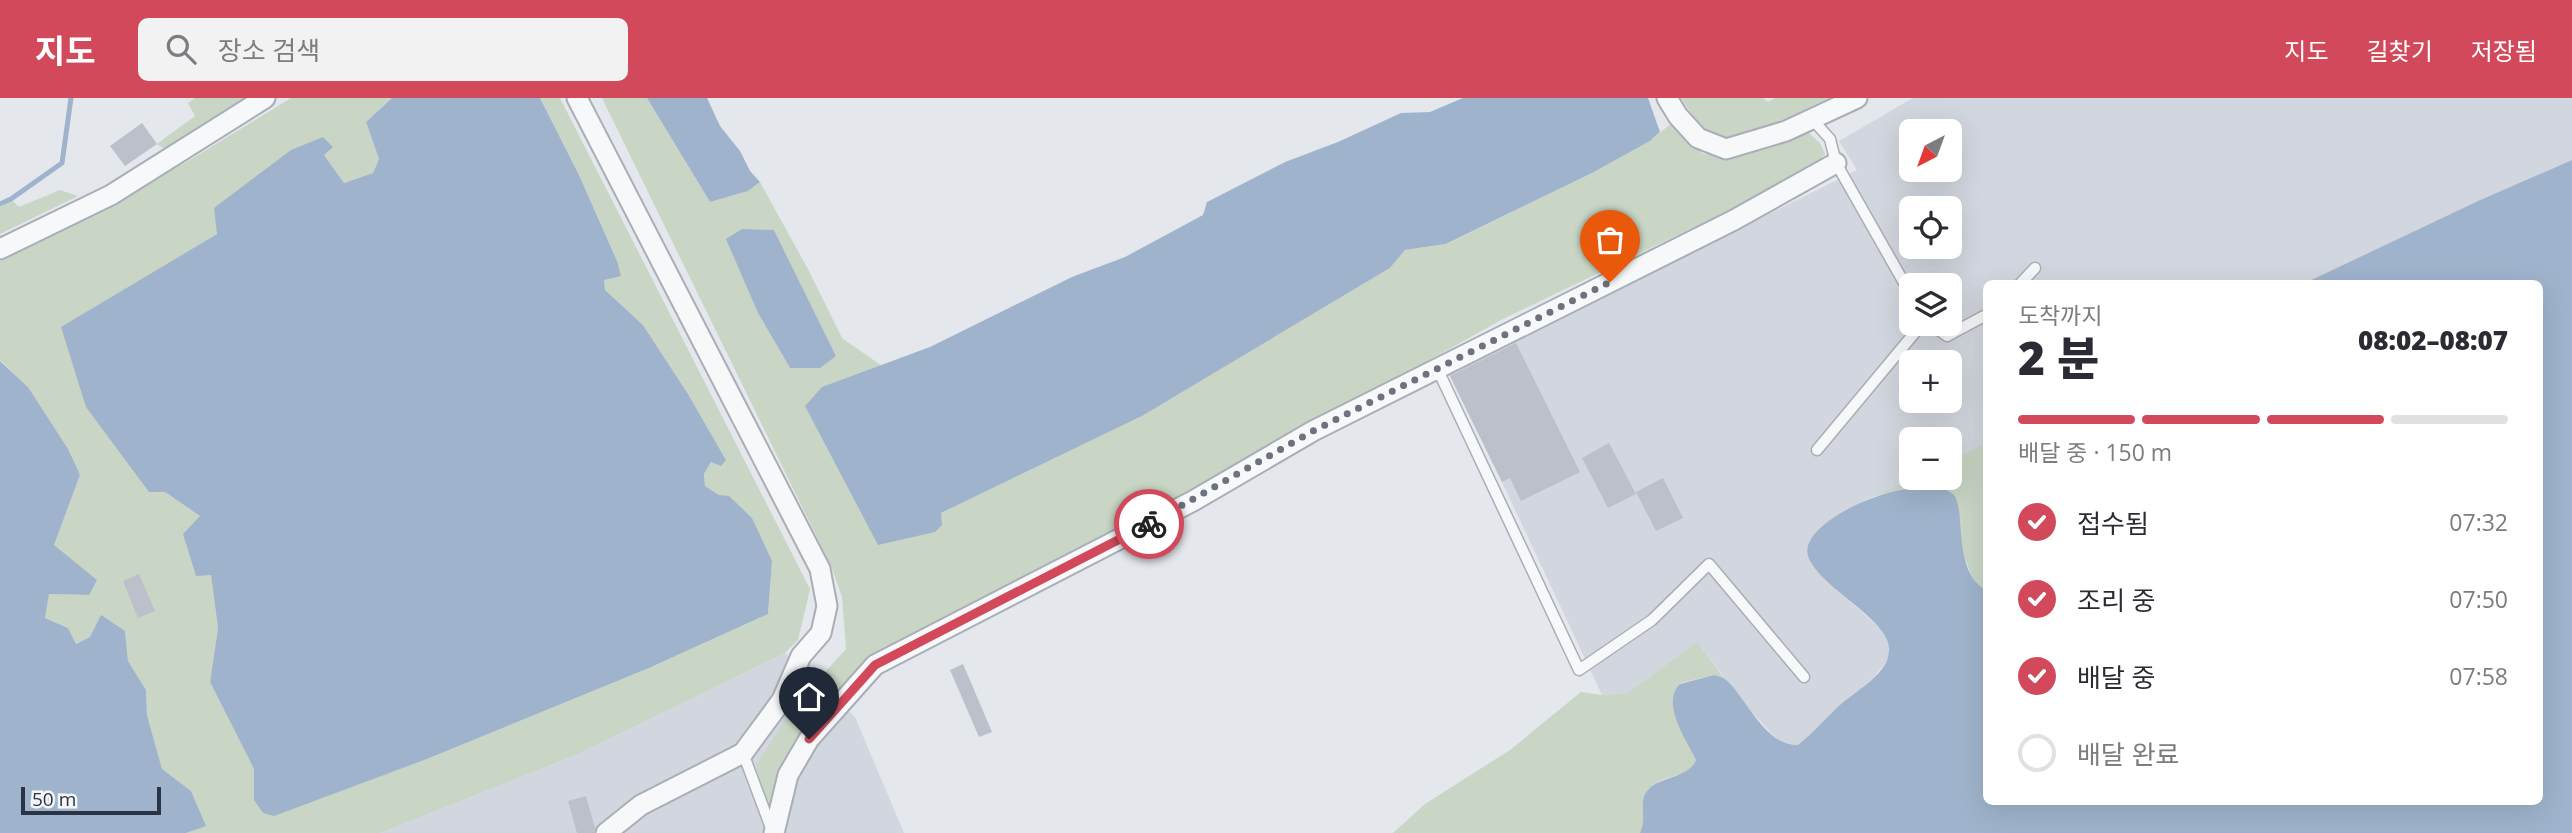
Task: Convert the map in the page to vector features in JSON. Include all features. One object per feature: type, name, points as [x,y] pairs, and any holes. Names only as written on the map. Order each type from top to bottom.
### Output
[{"type":"street","points":[[0,249],[111,195],[265,98]]},
{"type":"street","points":[[577,98],[820,569],[827,606],[821,634],[801,656],[782,700],[743,753],[641,805],[606,833]]},
{"type":"street","points":[[1667,98],[1678,116],[1698,138],[1726,149],[1786,131],[1857,98]]},
{"type":"street","points":[[773,833],[788,775],[809,739],[875,665],[1193,501],[1313,431],[1734,220],[1836,163]]},
{"type":"lane","points":[[1812,119],[1830,139],[1836,163],[1899,274]]},
{"type":"lane","points":[[2024,280],[2035,268]]},
{"type":"lane","points":[[1962,328],[1983,317]]},
{"type":"lane","points":[[1817,450],[1912,336]]},
{"type":"lane","points":[[1437,368],[1579,670],[1652,620],[1709,564],[1804,677]]},
{"type":"lane","points":[[743,753],[773,833]]},
{"type":"shaded area","points":[[1913,98],[2572,98],[2572,160],[2311,280],[1983,280],[1983,444],[1962,455],[1962,427],[1899,427],[1899,484],[1867,499],[1821,527],[1814,565],[1885,633],[1890,648],[1887,661],[1873,678],[1798,745],[1782,743],[1772,734],[1697,642],[1627,693],[1602,695],[1447,370],[1857,170],[1839,141]]},
{"type":"shaded area","points":[[785,653],[855,717],[904,833],[380,833],[576,755]]},
{"type":"green space","points":[[195,98],[244,98],[169,152],[157,144],[195,116],[188,103]]},
{"type":"green space","points":[[291,98],[392,98],[366,122],[379,159],[373,173],[344,183],[324,155],[217,234],[62,327],[165,492],[200,516],[218,628],[210,682],[254,769],[254,800],[274,815],[427,759],[649,668],[768,614],[772,561],[719,495],[705,486],[704,474],[711,462],[726,460],[688,394],[643,325],[605,290],[604,280],[617,261],[579,175],[540,98],[560,98],[810,589],[798,640],[785,653],[576,755],[380,833],[186,833],[205,825],[191,791],[162,769],[147,715],[146,690],[128,661],[125,631],[90,637],[76,644],[68,628],[45,618],[49,594],[89,595],[54,545],[80,475],[28,387],[0,360],[0,261],[188,161]]},
{"type":"green space","points":[[602,98],[647,98],[710,202],[748,191],[760,182],[842,338],[882,366],[854,376],[941,513],[1142,416],[1390,268],[1405,250],[1447,244],[1592,173],[1650,141],[1673,122],[1703,154],[1739,156],[1808,132],[1820,143],[1825,154],[1817,163],[1769,191],[1503,319],[1234,469],[885,650],[820,716],[774,781],[774,812],[770,816],[756,766],[794,706],[846,649],[842,597],[831,566]],"holes":[[[774,230],[836,356],[790,368],[758,313],[727,239]]]},
{"type":"green space","points":[[1681,98],[1763,98],[1768,102],[1775,98],[1829,98],[1764,129],[1719,139],[1699,125]]},
{"type":"green space","points":[[60,190],[78,196],[0,234],[0,207],[13,201],[19,207]]},
{"type":"green space","points":[[1983,444],[1983,588],[1974,580],[1966,561],[1958,504],[1946,490],[1962,490],[1962,455]]},
{"type":"green space","points":[[1899,484],[1899,490],[1902,490],[1888,493],[1867,499]]},
{"type":"green space","points":[[1697,642],[1724,678],[1714,675],[1680,683],[1682,732],[1696,760],[1688,770],[1658,782],[1648,792],[1640,833],[1393,833],[1425,804],[1510,750],[1581,692],[1602,695],[1627,693]]},
{"type":"water","points":[[392,98],[540,98],[579,175],[617,261],[621,276],[604,280],[605,290],[643,325],[688,394],[726,460],[721,466],[711,462],[704,474],[705,486],[719,495],[729,496],[752,518],[772,561],[768,614],[649,668],[427,759],[274,816],[263,813],[254,800],[254,769],[210,682],[218,628],[211,575],[196,576],[183,534],[200,516],[165,492],[149,492],[86,407],[61,327],[217,234],[214,208],[291,150],[323,137],[333,147],[324,155],[344,183],[373,173],[379,159],[366,122]]},
{"type":"water","points":[[647,98],[707,98],[720,126],[760,182],[748,191],[710,202]]},
{"type":"water","points":[[1463,98],[1648,98],[1660,132],[1650,141],[1592,173],[1446,244],[1405,250],[1390,268],[1142,416],[941,513],[942,525],[935,532],[878,545],[805,406],[822,387],[930,347],[1072,277],[1125,257],[1203,215],[1207,202],[1285,162],[1338,142],[1401,113],[1430,112]]},
{"type":"water","points":[[2572,160],[2572,833],[1640,833],[1643,800],[1648,790],[1653,785],[1681,774],[1696,760],[1674,712],[1675,692],[1680,684],[1714,675],[1724,678],[1765,729],[1786,743],[1798,745],[1883,668],[1889,652],[1887,640],[1879,628],[1825,580],[1808,556],[1810,541],[1822,527],[1841,513],[1865,501],[1901,490],[1943,490],[1953,494],[1957,501],[1968,569],[1975,581],[1983,588],[1983,805],[2543,805],[2543,280],[2311,280]]},
{"type":"water","points":[[742,229],[774,230],[836,356],[820,368],[790,368],[758,313],[726,239]]},
{"type":"water","points":[[0,361],[28,387],[68,449],[80,475],[54,545],[97,580],[89,595],[49,594],[45,618],[68,628],[76,644],[90,637],[101,615],[125,631],[128,661],[146,690],[147,715],[162,769],[191,791],[206,826],[186,833],[0,833]]},
{"type":"building","points":[[142,123],[157,144],[125,166],[110,146]]},
{"type":"building","points":[[1516,343],[1580,472],[1521,501],[1510,478],[1502,482],[1450,376]]},
{"type":"building","points":[[1609,443],[1636,494],[1608,508],[1582,458]]},
{"type":"building","points":[[1663,478],[1683,518],[1656,531],[1636,492]]},
{"type":"building","points":[[139,574],[155,611],[138,618],[123,581]]},
{"type":"building","points":[[963,664],[992,732],[979,737],[950,670]]},
{"type":"building","points":[[586,796],[594,833],[577,833],[568,801]]},
{"type":"waterway","points":[[0,204],[62,163],[71,98]]},
{"type":"way so far","points":[[1149,524],[1313,431],[1610,282]]},
{"type":"route","points":[[809,739],[875,665],[1149,524]]}]
